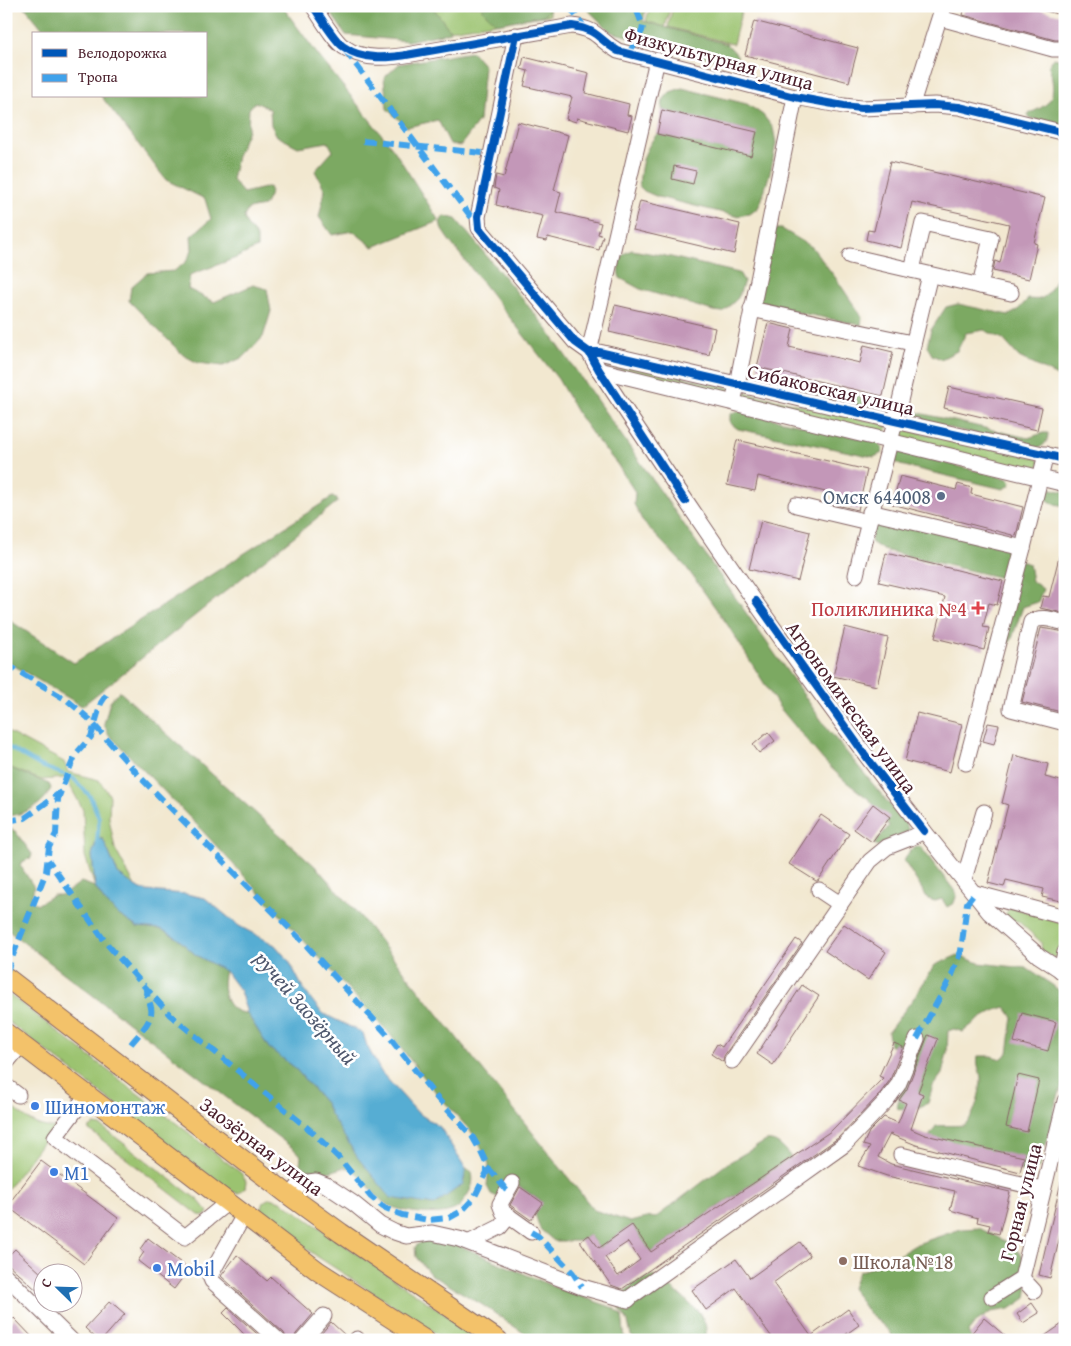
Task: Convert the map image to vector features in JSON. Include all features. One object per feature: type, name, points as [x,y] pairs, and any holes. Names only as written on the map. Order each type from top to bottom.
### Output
[{"type":"main road","name":"Заозёрная улица","points":[[6,977],[290,1196],[498,1340]]},
{"type":"main road","points":[[6,1033],[318,1271],[425,1340]]},
{"type":"street","name":"Физкультурная улица","points":[[314,6],[342,46],[354,52],[373,57],[392,57],[572,26],[595,32],[609,46],[618,51],[795,96],[861,108],[935,105],[959,107],[1065,133]]},
{"type":"street","points":[[910,107],[941,12],[1053,49],[1065,49]]},
{"type":"street","points":[[516,35],[478,217],[479,228],[575,342],[590,352],[599,370]]},
{"type":"street","points":[[590,352],[658,60]]},
{"type":"street","points":[[733,404],[795,96]]},
{"type":"street","points":[[912,270],[923,223],[991,238],[980,286]]},
{"type":"street","points":[[850,256],[1011,293]]},
{"type":"street","points":[[856,575],[930,275]]},
{"type":"street","points":[[751,309],[912,343]]},
{"type":"street","name":"Сибаковская улица","points":[[590,352],[599,352],[895,422],[1065,459]]},
{"type":"street","name":"Сибаковская улица","points":[[599,370],[1065,484]]},
{"type":"street","name":"Агрономическая улица","points":[[599,370],[685,501],[920,833],[964,879],[989,912],[1039,956],[1063,972]]},
{"type":"street","points":[[966,764],[1046,454]]},
{"type":"street","points":[[796,505],[869,517],[1023,548]]},
{"type":"street","points":[[1065,623],[1042,618],[1031,622],[1011,709],[1065,723]]},
{"type":"street","points":[[964,879],[984,812]]},
{"type":"street","points":[[732,1061],[870,861],[887,847],[920,833]]},
{"type":"street","points":[[818,890],[840,904]]},
{"type":"street","points":[[975,893],[1065,918]]},
{"type":"street","points":[[1063,972],[1065,952]]},
{"type":"street","points":[[290,1196],[301,1183],[316,1182],[326,1185],[353,1203],[380,1225],[394,1232],[406,1236],[432,1233],[470,1242],[591,1290],[628,1300],[844,1144],[885,1102],[898,1085],[917,1039]]},
{"type":"street","points":[[6,1064],[21,1045]]},
{"type":"street","points":[[87,1095],[55,1137],[185,1237],[228,1202]]},
{"type":"street","name":"Горная улица","points":[[992,1297],[1022,1278],[1042,1189],[1063,1111]]},
{"type":"street","points":[[901,1155],[1042,1189]]},
{"type":"street","points":[[512,1183],[500,1204],[503,1212],[531,1232]]},
{"type":"street","points":[[244,1215],[210,1276],[212,1281],[278,1340]]},
{"type":"street","points":[[470,1242],[500,1227],[509,1216]]},
{"type":"street","points":[[6,1276],[72,1340]]},
{"type":"street","points":[[1022,1278],[1034,1291]]},
{"type":"street","points":[[303,1340],[324,1316]]},
{"type":"green space","points":[[24,6],[282,6],[318,55],[394,150],[439,221],[373,247],[353,231],[332,235],[319,217],[325,190],[315,171],[333,151],[328,142],[298,147],[277,136],[271,125],[270,109],[255,102],[249,109],[248,130],[237,156],[232,180],[243,193],[269,187],[271,192],[264,206],[248,209],[244,217],[247,225],[257,237],[257,248],[190,275],[188,289],[214,302],[253,285],[267,289],[271,311],[263,337],[244,357],[223,366],[198,363],[183,355],[129,301],[131,287],[147,273],[174,271],[186,262],[192,250],[191,236],[211,219],[205,199],[166,180],[103,98],[208,98],[208,32],[45,32]]},
{"type":"green space","points":[[326,6],[432,6],[451,32],[408,41],[346,35]]},
{"type":"green space","points":[[334,6],[549,6],[550,15],[409,36]]},
{"type":"green space","points":[[482,6],[552,6],[544,15],[497,24],[482,10]]},
{"type":"green space","points":[[584,6],[647,6],[643,21],[727,44],[738,56],[725,62],[611,32]]},
{"type":"green space","points":[[650,6],[671,6],[665,27],[646,21]]},
{"type":"green space","points":[[673,6],[731,6],[742,9],[733,44],[668,27]]},
{"type":"green space","points":[[472,52],[484,66],[479,121],[460,146],[450,144],[438,120],[407,127],[387,109],[384,78],[399,64]]},
{"type":"green space","points":[[1053,58],[1065,60],[1065,129],[1030,118],[1027,115],[1045,105],[1051,97],[1053,87],[1049,66]]},
{"type":"green space","points":[[682,88],[747,104],[763,115],[773,128],[776,143],[771,169],[758,208],[750,214],[736,216],[658,197],[644,191],[639,186],[644,158],[657,134],[751,155],[756,132],[662,110],[663,100],[670,92]]},
{"type":"green space","points":[[444,216],[456,219],[544,325],[829,731],[906,824],[909,831],[878,846],[874,844],[889,826],[870,800],[845,781],[824,761],[779,707],[727,624],[686,567],[643,522],[634,504],[635,492],[617,464],[578,414],[558,379],[448,239],[442,230],[440,222]]},
{"type":"green space","points":[[775,229],[782,229],[812,247],[862,317],[861,325],[761,305],[758,300]]},
{"type":"green space","points":[[1065,248],[1065,380],[1019,357],[1003,339],[984,330],[966,333],[957,351],[941,359],[932,355],[927,346],[931,330],[946,307],[958,304],[1009,315],[1017,311],[1028,299],[1040,299],[1050,291],[1057,276]]},
{"type":"green space","points":[[632,250],[739,273],[744,281],[738,298],[723,312],[713,311],[640,289],[620,278],[619,275],[622,256]]},
{"type":"green space","points":[[601,357],[730,388],[728,397],[601,365]]},
{"type":"green space","points":[[748,371],[891,403],[895,409],[892,416],[748,382],[744,376]]},
{"type":"green space","points":[[743,392],[887,425],[886,432],[881,434],[743,399]]},
{"type":"green space","points":[[902,409],[1028,438],[1048,433],[1048,438],[1045,444],[1039,448],[901,417]]},
{"type":"green space","points":[[738,411],[877,442],[882,447],[882,453],[874,457],[738,429],[730,423],[730,414]]},
{"type":"green space","points":[[899,428],[1036,458],[1040,462],[1037,471],[898,438]]},
{"type":"green space","points":[[895,452],[1009,479],[1011,482],[1009,486],[1003,489],[900,465],[893,460]]},
{"type":"green space","points":[[1048,488],[1065,492],[1065,506],[1054,504],[1043,497],[1043,490]]},
{"type":"green space","points":[[332,497],[337,498],[337,502],[82,706],[6,661],[6,618],[74,663]]},
{"type":"green space","points":[[873,518],[1001,539],[1016,559],[1029,564],[1032,581],[1043,589],[1038,602],[1023,607],[1011,641],[1005,646],[993,643],[1007,590],[1002,578],[883,550],[871,542]]},
{"type":"green space","points":[[119,691],[316,867],[360,916],[594,1210],[630,1222],[650,1217],[655,1218],[728,1163],[766,1141],[777,1143],[791,1157],[651,1252],[632,1225],[599,1248],[589,1235],[580,1241],[554,1241],[540,1229],[535,1214],[542,1202],[517,1185],[500,1198],[491,1194],[487,1186],[489,1164],[476,1137],[439,1096],[388,1032],[197,825],[109,735],[104,724],[110,701]]},
{"type":"green space","points":[[6,731],[64,762],[68,772],[99,780],[110,796],[109,818],[115,849],[135,886],[118,874],[103,839],[97,839],[92,855],[95,887],[85,856],[83,810],[66,778],[41,780],[6,766]]},
{"type":"green space","points":[[6,766],[49,784],[51,788],[48,794],[33,808],[20,814],[6,816]]},
{"type":"green space","points":[[6,827],[15,831],[32,854],[31,858],[20,865],[34,887],[31,901],[38,904],[53,895],[63,895],[81,882],[95,887],[105,902],[119,915],[137,927],[161,929],[176,937],[196,955],[225,971],[223,985],[229,1004],[240,1012],[247,1013],[269,1048],[294,1067],[326,1104],[330,1114],[391,1198],[463,1184],[466,1169],[472,1172],[473,1182],[470,1191],[461,1205],[454,1210],[435,1213],[402,1210],[382,1201],[351,1169],[344,1168],[320,1172],[300,1164],[301,1156],[299,1153],[6,929]]},
{"type":"green space","points":[[920,846],[957,894],[954,903],[947,907],[942,899],[935,901],[928,899],[904,861],[910,850]]},
{"type":"green space","points":[[1011,907],[1065,924],[1060,954],[1054,958],[1042,951],[1041,942],[1018,921],[1008,920],[1006,913]]},
{"type":"green space","points":[[958,955],[979,963],[1026,968],[1065,995],[1065,1077],[1055,1106],[1046,1145],[1030,1147],[1029,1153],[1038,1154],[1042,1160],[1039,1168],[1023,1173],[1000,1162],[927,1140],[936,1126],[963,1125],[974,1112],[981,1084],[978,1056],[991,1056],[1001,1059],[1008,1053],[1013,1017],[1005,1007],[982,1017],[963,1032],[954,1029],[948,1031],[947,1053],[942,1074],[933,1086],[928,1103],[911,1111],[897,1108],[910,1049],[904,1050],[901,1045],[890,1046],[888,1032],[913,999],[935,965]]},
{"type":"green space","points":[[6,992],[241,1173],[246,1181],[245,1188],[239,1193],[228,1191],[6,1020]]},
{"type":"green space","points":[[6,1102],[36,1124],[58,1127],[53,1134],[48,1135],[6,1191]]},
{"type":"green space","points":[[94,1125],[101,1126],[198,1200],[208,1212],[205,1216],[199,1215],[88,1129]]},
{"type":"green space","points":[[270,1198],[281,1201],[482,1340],[446,1340],[318,1257],[267,1220],[260,1211],[263,1202]]},
{"type":"green space","points":[[979,1228],[1011,1244],[1022,1256],[1029,1277],[1026,1298],[1010,1309],[991,1312],[976,1322],[968,1332],[972,1340],[895,1340],[889,1331],[867,1311],[852,1288],[858,1272],[887,1262],[917,1244],[961,1229]]},
{"type":"green space","points":[[429,1239],[456,1244],[557,1288],[614,1308],[622,1315],[625,1340],[534,1340],[481,1304],[430,1274],[416,1257],[415,1247],[422,1241]]},
{"type":"green space","points":[[652,1276],[664,1281],[699,1312],[707,1328],[705,1340],[636,1340],[631,1336],[628,1322],[616,1302],[632,1285]]},
{"type":"water","points":[[97,839],[103,839],[118,874],[135,886],[146,891],[186,894],[205,898],[239,926],[275,945],[289,961],[304,990],[322,1013],[363,1033],[367,1046],[381,1072],[418,1113],[440,1127],[466,1169],[463,1184],[434,1205],[391,1198],[358,1158],[330,1114],[326,1104],[294,1067],[269,1048],[247,1013],[240,991],[225,971],[196,955],[176,937],[161,929],[137,927],[119,915],[105,902],[95,887],[92,855]]},
{"type":"building","points":[[965,6],[1026,6],[1065,16],[1062,40],[1055,40],[963,15]]},
{"type":"building","points":[[754,21],[858,48],[849,82],[745,55]]},
{"type":"building","points":[[524,57],[589,73],[585,93],[629,104],[627,115],[632,116],[628,131],[577,118],[576,122],[566,119],[572,97],[524,86],[528,71],[521,69]]},
{"type":"building","points":[[662,110],[757,132],[751,156],[657,134]]},
{"type":"building","points":[[518,122],[568,135],[554,190],[561,192],[556,212],[601,223],[598,234],[603,236],[599,250],[548,237],[547,241],[537,239],[543,216],[496,205],[499,190],[494,188],[496,175],[504,177]]},
{"type":"building","points":[[890,162],[1045,198],[1034,243],[1037,244],[1029,279],[993,271],[995,261],[1000,263],[1009,224],[912,202],[901,248],[866,240],[868,230],[874,231]]},
{"type":"building","points":[[674,166],[696,171],[693,184],[672,179]]},
{"type":"building","points":[[640,201],[740,224],[734,254],[633,230]]},
{"type":"building","points":[[615,305],[715,328],[709,355],[609,332]]},
{"type":"building","points":[[768,323],[793,329],[789,347],[860,363],[864,345],[893,352],[883,396],[757,367]]},
{"type":"building","points":[[949,387],[1042,408],[1037,430],[944,408]]},
{"type":"building","points":[[737,440],[867,470],[858,510],[832,504],[834,494],[758,476],[755,491],[727,485]]},
{"type":"building","points":[[900,476],[956,490],[958,484],[972,488],[971,494],[1023,507],[1016,536],[892,504]]},
{"type":"building","points":[[761,520],[810,532],[798,581],[749,569]]},
{"type":"building","points":[[1061,549],[1065,549],[1065,607],[1063,613],[1040,608],[1043,596],[1049,597]]},
{"type":"building","points":[[886,553],[1003,581],[997,605],[989,603],[983,627],[989,628],[984,650],[935,638],[945,597],[879,582]]},
{"type":"building","points":[[845,627],[888,638],[877,686],[833,676]]},
{"type":"building","points":[[1041,628],[1065,632],[1065,713],[1022,702]]},
{"type":"building","points":[[917,713],[962,724],[950,772],[905,761]]},
{"type":"building","points":[[988,723],[999,725],[994,744],[983,741]]},
{"type":"building","points":[[768,732],[775,741],[759,753],[753,745]]},
{"type":"building","points":[[1014,755],[1048,764],[1045,777],[1065,782],[1065,888],[1061,901],[1042,897],[1044,889],[1006,880],[1004,887],[988,883],[1008,805],[1002,803]]},
{"type":"building","points":[[873,804],[890,817],[872,842],[854,829]]},
{"type":"building","points":[[821,815],[849,834],[818,881],[816,881],[789,864]]},
{"type":"building","points":[[844,924],[886,952],[868,980],[825,951]]},
{"type":"building","points":[[796,939],[802,943],[724,1056],[723,1062],[711,1054],[717,1044],[722,1047]]},
{"type":"building","points":[[802,985],[819,996],[773,1065],[757,1054]]},
{"type":"building","points":[[1022,1013],[1056,1022],[1048,1051],[1014,1042]]},
{"type":"building","points":[[928,1035],[938,1039],[918,1092],[923,1094],[911,1129],[925,1135],[1024,1157],[1020,1172],[916,1145],[890,1134],[878,1157],[891,1164],[1010,1192],[999,1234],[988,1231],[990,1225],[977,1222],[978,1218],[950,1210],[955,1191],[887,1176],[858,1166],[870,1147],[863,1145],[869,1132],[884,1117],[898,1123],[906,1103],[899,1100],[907,1089]]},
{"type":"building","points":[[894,1043],[903,1047],[890,1080],[878,1096],[838,1138],[622,1289],[611,1285],[580,1241],[589,1235],[599,1248],[632,1225],[651,1252],[831,1131],[883,1078],[879,1076]],"holes":[[[628,1242],[640,1260],[618,1276],[605,1257]]]},
{"type":"building","points":[[1018,1075],[1039,1080],[1027,1132],[1006,1127]]},
{"type":"building","points":[[41,1161],[118,1218],[84,1264],[7,1206]]},
{"type":"building","points":[[1061,1182],[1065,1183],[1065,1215],[1050,1278],[1039,1275]]},
{"type":"building","points":[[520,1187],[543,1203],[531,1220],[510,1205]]},
{"type":"building","points":[[148,1238],[189,1269],[174,1289],[138,1261],[144,1252],[140,1249]]},
{"type":"building","points":[[800,1242],[810,1256],[773,1283],[811,1336],[848,1309],[859,1325],[838,1340],[774,1340],[736,1288],[706,1310],[692,1290],[736,1259],[750,1278]]},
{"type":"building","points":[[15,1249],[32,1265],[32,1286],[6,1262],[6,1258]]},
{"type":"building","points":[[237,1255],[267,1281],[271,1277],[313,1314],[296,1334],[294,1340],[287,1340],[284,1333],[221,1276]]},
{"type":"building","points":[[110,1301],[125,1314],[102,1340],[98,1340],[85,1328]]},
{"type":"building","points":[[1032,1303],[1039,1313],[1023,1323],[1017,1314]]},
{"type":"building","points":[[228,1308],[264,1340],[250,1340],[223,1313]]},
{"type":"building","points":[[14,1318],[35,1340],[6,1340],[6,1326]]},
{"type":"building","points":[[984,1318],[1010,1340],[975,1340],[970,1335]]},
{"type":"building","points":[[331,1322],[347,1337],[347,1340],[316,1340]]},
{"type":"building","points":[[1065,1322],[1065,1340],[1039,1340]]},
{"type":"waterway","name":"ручей Заозёрный","points":[[6,746],[41,766],[73,778],[90,796],[99,818],[97,842]]},
{"type":"marked path","points":[[569,6],[585,28]]},
{"type":"marked path","points":[[629,53],[643,26],[635,6]]},
{"type":"marked path","points":[[345,50],[478,226]]},
{"type":"marked path","points":[[363,141],[492,154]]},
{"type":"marked path","points":[[6,664],[67,700],[88,718],[142,779],[305,944],[386,1033],[437,1098],[472,1136],[480,1150],[487,1165],[487,1172],[474,1198],[462,1211],[449,1218],[428,1220],[402,1215],[383,1207],[371,1197],[338,1157],[310,1130],[170,1015],[106,943],[48,860]]},
{"type":"marked path","points":[[6,973],[46,872],[49,847],[56,834],[58,799],[76,754],[91,737],[101,703],[107,694]]},
{"type":"marked path","points":[[6,821],[25,818],[61,792]]},
{"type":"marked path","points":[[917,1039],[952,975],[961,951],[967,903],[975,893]]},
{"type":"marked path","points":[[131,1044],[145,1027],[150,1017],[151,1008],[147,996],[148,988]]},
{"type":"marked path","points":[[487,1168],[507,1191],[506,1193]]},
{"type":"marked path","points":[[531,1232],[538,1236],[573,1273],[582,1287]]},
{"type":"cycle path","points":[[313,6],[340,44],[360,55],[377,57],[404,55],[572,26],[588,30],[618,51],[795,97],[861,108],[935,105],[959,107],[1065,133]]},
{"type":"cycle path","points":[[516,35],[478,217],[479,228],[575,342],[589,352],[685,501]]},
{"type":"cycle path","points":[[589,352],[599,352],[1065,459]]},
{"type":"cycle path","points":[[756,601],[868,759],[924,831]]},
{"type":"place","name":"Омск 644008","points":[[941,496]]},
{"type":"place","name":"Поликлиника №4","points":[[978,608]]},
{"type":"place","name":"Шиномонтаж","points":[[35,1106]]},
{"type":"place","name":"М1","points":[[54,1172]]},
{"type":"place","name":"Школа №18","points":[[843,1261]]},
{"type":"place","name":"Mobil","points":[[157,1268]]}]
